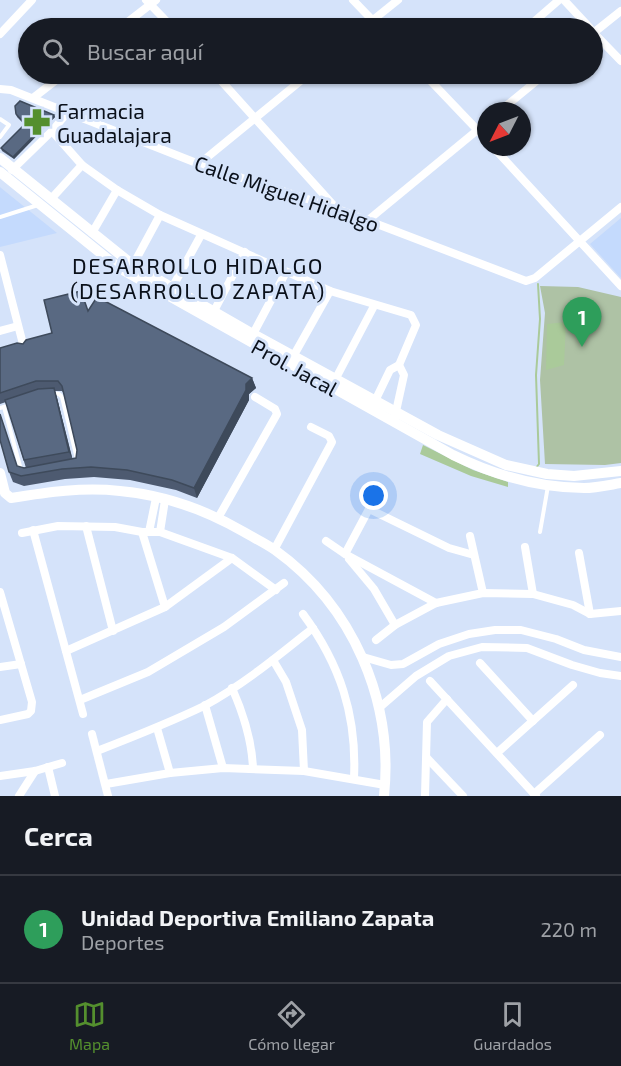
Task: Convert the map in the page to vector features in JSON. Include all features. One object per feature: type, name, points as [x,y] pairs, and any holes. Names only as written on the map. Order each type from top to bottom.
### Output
[{"type":"street","points":[[0,34],[32,0]]},
{"type":"street","points":[[353,0],[370,18]]},
{"type":"street","points":[[377,18],[398,0]]},
{"type":"street","points":[[538,18],[559,0]]},
{"type":"street","points":[[564,0],[580,18]]},
{"type":"street","points":[[131,18],[151,1],[165,18]]},
{"type":"street","points":[[603,24],[621,11]]},
{"type":"street","points":[[603,43],[621,61]]},
{"type":"street","points":[[33,98],[51,84]]},
{"type":"street","points":[[224,84],[335,208]]},
{"type":"street","points":[[199,164],[296,84]]},
{"type":"street","points":[[367,221],[477,130],[433,84]]},
{"type":"street","points":[[511,102],[533,84]]},
{"type":"street","name":"Calle Miguel Hidalgo","points":[[0,89],[11,90],[33,98],[199,164],[335,208],[521,280],[530,281],[580,241]]},
{"type":"street","points":[[0,95],[11,90]]},
{"type":"street","points":[[12,170],[68,112]]},
{"type":"street","points":[[52,131],[82,165],[117,190],[160,215],[330,291],[374,306],[411,315],[416,325],[399,365],[390,370],[375,401]]},
{"type":"street","points":[[501,156],[621,286]]},
{"type":"street","points":[[0,158],[12,170],[133,265],[253,334],[336,378],[375,401],[395,417],[404,375],[399,365]]},
{"type":"street","points":[[51,199],[82,165]]},
{"type":"street","name":"Prol. Jacal","points":[[0,172],[119,268],[395,417],[482,469],[515,479],[548,485],[585,488],[621,483]]},
{"type":"street","points":[[92,233],[117,190]]},
{"type":"street","points":[[580,241],[621,207]]},
{"type":"street","points":[[133,265],[160,215]]},
{"type":"street","points":[[172,288],[201,235]]},
{"type":"street","points":[[214,311],[245,252]]},
{"type":"street","points":[[0,255],[24,348]]},
{"type":"street","points":[[253,334],[286,272]]},
{"type":"street","points":[[294,356],[330,291]]},
{"type":"street","points":[[336,378],[374,306]]},
{"type":"street","points":[[0,331],[18,326]]},
{"type":"street","points":[[218,518],[277,414],[275,409],[255,397]]},
{"type":"street","name":"Prol. Jacal","points":[[395,417],[506,465],[547,474],[574,476],[621,471]]},
{"type":"street","points":[[274,550],[332,442],[329,436],[311,427]]},
{"type":"street","points":[[0,473],[6,495],[11,498],[79,488],[122,491],[160,503],[173,501],[218,518],[274,550],[318,587],[346,626],[363,657],[380,708],[384,754],[383,788],[354,778],[304,771],[223,768],[170,772],[106,784]]},
{"type":"street","points":[[345,554],[378,492]]},
{"type":"street","points":[[160,503],[145,532],[165,607]]},
{"type":"street","points":[[160,503],[160,532]]},
{"type":"street","points":[[369,509],[449,548],[474,555]]},
{"type":"street","points":[[22,533],[58,526],[160,532],[232,558],[276,590]]},
{"type":"street","points":[[86,526],[113,631]]},
{"type":"street","points":[[33,530],[83,714]]},
{"type":"street","points":[[470,536],[483,593]]},
{"type":"street","points":[[326,541],[345,554],[436,603]]},
{"type":"street","points":[[525,547],[533,594]]},
{"type":"street","points":[[579,553],[590,614]]},
{"type":"street","points":[[345,554],[374,589],[395,625]]},
{"type":"street","points":[[66,651],[165,607],[232,558]]},
{"type":"street","points":[[80,700],[148,672],[224,627],[285,583]]},
{"type":"street","points":[[0,592],[32,702],[31,711],[24,716],[0,720]]},
{"type":"street","points":[[376,640],[395,625],[436,603],[483,593],[533,594],[573,605],[590,614],[621,611]]},
{"type":"street","points":[[303,614],[337,669],[352,718],[354,778]]},
{"type":"street","points":[[97,751],[157,728],[205,705],[273,660],[313,628]]},
{"type":"street","points":[[363,657],[391,665],[403,664],[439,644],[469,634],[504,630],[521,630],[556,639],[584,650],[621,657]]},
{"type":"street","points":[[380,708],[416,676],[449,656],[482,647],[527,648],[572,665],[621,676]]},
{"type":"street","points":[[273,660],[286,682],[303,730],[304,771]]},
{"type":"street","points":[[480,663],[533,721]]},
{"type":"street","points":[[0,667],[21,664]]},
{"type":"street","points":[[430,681],[535,795],[600,735]]},
{"type":"street","points":[[497,753],[573,685]]},
{"type":"street","points":[[232,688],[244,714],[253,750],[253,769]]},
{"type":"street","points":[[425,796],[427,722],[447,699]]},
{"type":"street","points":[[205,705],[223,768]]},
{"type":"street","points":[[157,728],[170,772]]},
{"type":"street","points":[[92,734],[108,796]]},
{"type":"street","points":[[427,758],[464,796]]},
{"type":"street","points":[[0,776],[35,771],[62,762]]},
{"type":"street","points":[[48,767],[55,796]]},
{"type":"street","points":[[19,796],[35,771]]},
{"type":"lane","points":[[0,118],[9,125],[0,137]]},
{"type":"lane","points":[[0,216],[39,204]]},
{"type":"lane","points":[[48,394],[59,393],[62,397],[76,465]]},
{"type":"lane","points":[[13,404],[2,407],[21,470],[25,474]]},
{"type":"lane","points":[[540,532],[548,485]]},
{"type":"shaded area","points":[[1,188],[57,233],[0,247]]},
{"type":"shaded area","points":[[621,218],[621,278],[590,244]]},
{"type":"shaded area","points":[[540,286],[578,287],[621,297],[621,463],[545,464],[540,380],[545,313]]},
{"type":"shaded area","points":[[566,322],[564,365],[546,370],[547,324]]},
{"type":"shaded area","points":[[423,445],[473,470],[508,482],[508,487],[471,476],[420,454]]},
{"type":"building","points":[[20,101],[54,115],[13,157],[1,148],[25,124],[16,114],[15,106]]},
{"type":"building","points":[[81,291],[88,311],[97,297],[252,378],[246,384],[246,390],[194,488],[172,480],[127,470],[91,467],[21,476],[9,472],[0,440],[0,414],[17,466],[24,468],[76,458],[77,450],[62,386],[58,381],[36,381],[0,393],[0,348],[17,343],[23,344],[26,340],[52,333],[44,300]]},
{"type":"building","points":[[54,388],[69,452],[24,460],[5,400],[38,389]]},
{"type":"waterway","points":[[535,469],[539,464],[536,375],[540,319],[538,284]]},
{"type":"place","name":"Farmacia Guadalajara","points":[[37,122]]},
{"type":"place","name":"Unidad Deportiva Emiliano Zapata","points":[[582,347]]},
{"type":"district","name":"DESARROLLO HIDALGO (DESARROLLO ZAPATA)","points":[[198,278]]}]
